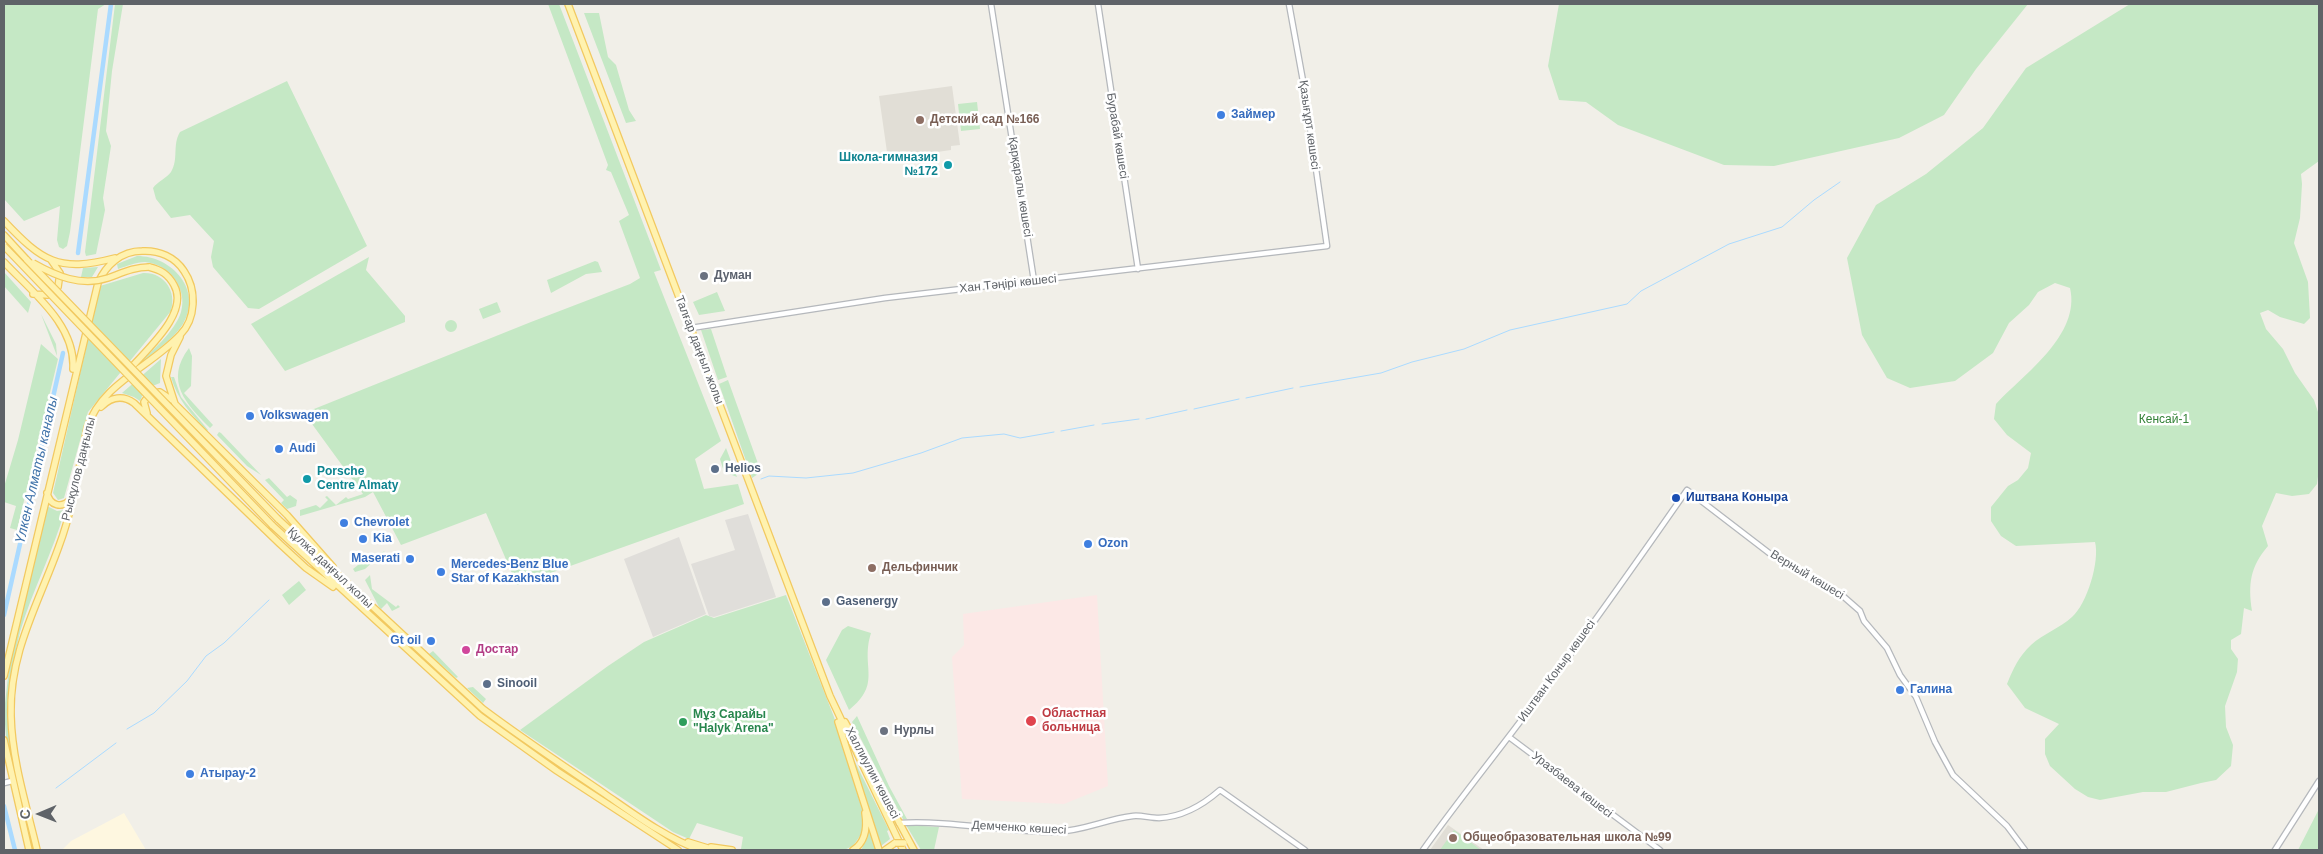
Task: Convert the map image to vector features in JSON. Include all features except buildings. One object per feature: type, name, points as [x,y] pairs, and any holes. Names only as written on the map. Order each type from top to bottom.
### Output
[{"type":"main road","name":"Талғар даңғыл жолы","points":[[568,4],[830,696]]},
{"type":"main road","points":[[4,221],[34,251],[51,260],[80,265],[122,256]]},
{"type":"main road","name":"Құлжа даңғыл жолы","points":[[4,235],[278,519],[490,714],[604,794],[669,834],[700,850]]},
{"type":"main road","name":"Құлжа даңғыл жолы","points":[[4,246],[272,526],[480,716],[557,771],[678,850]]},
{"type":"main road","name":"Рысқұлов даңғылы","points":[[4,676],[47,489],[98,283],[106,268],[122,256],[136,251],[156,252],[172,259],[185,272],[192,290],[191,316],[181,335],[112,390],[97,406],[89,422],[59,545],[21,641],[12,689],[12,735],[37,850]]},
{"type":"main road","points":[[27,260],[48,271],[80,281],[102,280],[136,268],[149,268],[165,273],[176,288],[176,312],[169,324],[112,390]]},
{"type":"main road","points":[[33,294],[48,295],[58,287],[60,273],[51,260]]},
{"type":"main road","points":[[4,262],[62,325],[73,349],[73,384]]},
{"type":"main road","points":[[175,404],[166,376],[171,355],[181,335]]},
{"type":"main road","points":[[151,419],[144,406],[145,398],[150,394],[160,392],[175,404],[287,515],[353,590]]},
{"type":"main road","points":[[89,422],[107,402],[122,397],[134,403],[306,568],[348,597]]},
{"type":"main road","points":[[47,489],[48,500],[56,505],[66,504],[72,496]]},
{"type":"main road","name":"Халлиулин көшесі","points":[[830,696],[879,850]]},
{"type":"main road","name":"Халлиулин көшесі","points":[[830,696],[870,765],[914,850]]},
{"type":"main road","name":"Халлиулин көшесі","points":[[830,696],[903,850]]},
{"type":"main road","points":[[4,740],[29,850]]},
{"type":"main road","points":[[853,850],[863,839],[866,823],[859,788]]},
{"type":"main road","points":[[669,834],[714,850]]},
{"type":"main road","points":[[885,850],[895,843],[904,843],[914,850]]},
{"type":"main road","points":[[694,844],[732,850]]},
{"type":"street","name":"Қарқаралы көшесі","points":[[991,4],[1034,281]]},
{"type":"street","name":"Бурабай көшесі","points":[[1098,4],[1138,269]]},
{"type":"street","name":"Қазығұрт көшесі","points":[[1289,4],[1305,92],[1326,246]]},
{"type":"street","name":"Хан Тәңірі көшесі","points":[[691,328],[885,298],[1326,246]]},
{"type":"street","name":"Иштван Коныр көшесі","points":[[1423,850],[1618,589],[1687,490]]},
{"type":"street","name":"Верный көшесі","points":[[1687,490],[1774,556],[1853,604],[1887,648],[1900,675],[1916,697],[1935,742],[1953,775],[2007,826],[2025,850]]},
{"type":"street","name":"Уразбаева көшесі","points":[[1509,737],[1660,850]]},
{"type":"street","points":[[4,783],[12,781]]},
{"type":"street","points":[[2275,850],[2319,781]]},
{"type":"street","name":"Демченко көшесі","points":[[899,823],[966,825],[1054,832],[1074,830],[1133,816],[1161,818],[1178,815],[1204,802],[1220,790],[1305,850]]},
{"type":"shaded area","name":"Детский сад №166","points":[[952,86],[960,145],[951,146],[951,150],[888,159],[879,96]]},
{"type":"shaded area","points":[[748,514],[776,597],[714,617],[709,616],[691,564],[735,550],[725,520]]},
{"type":"shaded area","points":[[679,537],[706,614],[653,637],[624,559]]},
{"type":"shaded area","name":"Областная больница","points":[[1097,595],[1108,786],[1064,804],[962,799],[952,657],[964,645],[963,614]]},
{"type":"shaded area","points":[[124,813],[146,850],[62,850],[71,841]]},
{"type":"shaded area","name":"Общеобразовательная школа №99","points":[[1448,825],[1484,850],[1430,850]]},
{"type":"green space","points":[[4,4],[106,4],[98,9],[70,232],[67,246],[63,249],[59,247],[57,240],[60,206],[24,221],[4,199]]},
{"type":"green space","points":[[115,4],[123,4],[112,71],[106,131],[111,146],[103,198],[105,210],[96,254],[86,256],[85,252]]},
{"type":"green space","points":[[548,4],[559,4],[661,270],[654,272],[721,441],[695,459],[704,489],[738,484],[744,504],[517,585],[486,513],[401,545],[373,492],[365,497],[300,516],[300,510],[316,505],[320,508],[328,500],[325,497],[327,496],[336,505],[346,497],[348,499],[363,494],[304,413],[630,284],[640,278],[619,221],[629,215],[611,172],[606,170],[608,165]]},
{"type":"green space","points":[[1559,4],[2028,4],[1976,69],[1944,115],[1899,138],[1774,166],[1724,165],[1618,125],[1586,102],[1559,100],[1548,66]]},
{"type":"green space","name":"Кенсай-1","points":[[2130,4],[2319,4],[2319,161],[2301,174],[2300,218],[2294,243],[2308,282],[2310,318],[2304,324],[2280,317],[2268,310],[2260,313],[2266,329],[2283,349],[2295,373],[2314,400],[2318,412],[2319,469],[2317,484],[2309,494],[2292,496],[2276,493],[2262,526],[2268,546],[2257,561],[2252,576],[2250,592],[2252,611],[2244,608],[2241,634],[2231,640],[2231,649],[2238,659],[2237,672],[2225,706],[2226,727],[2233,745],[2231,766],[2216,780],[2166,792],[2143,792],[2100,800],[2088,797],[2075,789],[2050,766],[2045,754],[2045,739],[2059,724],[2025,708],[2007,684],[2017,663],[2027,649],[2072,617],[2083,602],[2094,571],[2096,560],[2095,542],[2016,546],[2001,536],[1991,521],[1991,507],[2008,486],[2018,480],[2028,468],[2031,453],[2007,435],[1994,419],[1996,404],[2035,367],[2059,337],[2067,322],[2071,305],[2070,288],[2055,283],[2038,292],[2029,305],[2009,323],[1993,353],[1955,381],[1910,388],[1887,378],[1862,335],[1847,258],[1876,205],[1926,174],[1983,128],[2026,68]]},
{"type":"green space","points":[[584,13],[599,13],[608,57],[616,65],[629,110],[636,121],[626,123]]},
{"type":"green space","points":[[287,81],[367,246],[259,309],[248,308],[213,267],[211,257],[214,241],[190,215],[171,218],[156,199],[153,188],[171,172],[175,162],[176,142],[180,132]]},
{"type":"green space","points":[[977,102],[980,129],[961,131],[958,104]]},
{"type":"green space","points":[[137,256],[162,262],[172,269],[181,277],[189,299],[188,311],[179,330],[137,366],[174,327],[181,312],[182,294],[175,279],[162,267],[145,262],[135,263],[118,269],[117,264]]},
{"type":"green space","points":[[369,257],[366,270],[405,316],[405,322],[285,371],[251,324]]},
{"type":"green space","points":[[595,261],[598,262],[602,272],[586,274],[551,293],[547,280]]},
{"type":"green space","points":[[98,267],[92,277],[81,277],[83,268]]},
{"type":"green space","points":[[4,272],[31,302],[28,313],[4,286]]},
{"type":"green space","points":[[143,273],[157,276],[167,284],[172,296],[171,311],[88,412],[64,498],[58,500],[53,493],[100,286]]},
{"type":"green space","points":[[717,292],[725,311],[699,315],[693,302]]},
{"type":"green space","points":[[497,302],[501,312],[483,319],[479,309]]},
{"type":"green space","points":[[41,314],[56,344],[57,356]]},
{"type":"green space","points":[[449,320],[453,320],[457,326],[453,332],[449,332],[445,328],[445,324]]},
{"type":"green space","points":[[711,329],[727,377],[718,380],[701,330]]},
{"type":"green space","points":[[41,344],[58,359],[17,530],[10,528],[16,506],[4,502],[4,487],[18,440]]},
{"type":"green space","points":[[189,348],[192,356],[191,386],[184,393],[213,425],[210,428],[186,401],[178,381],[178,371]]},
{"type":"green space","points":[[161,359],[160,383],[145,389],[140,401],[122,393]]},
{"type":"green space","points":[[171,377],[174,377],[181,397],[207,431],[181,399]]},
{"type":"green space","points":[[728,380],[761,472],[752,478],[719,384]]},
{"type":"green space","points":[[219,432],[261,475],[247,466],[217,435]]},
{"type":"green space","points":[[726,448],[737,477],[724,472],[720,459]]},
{"type":"green space","points":[[269,478],[287,497],[290,495],[297,500],[296,506],[287,509],[281,503],[284,500],[265,480]]},
{"type":"green space","points":[[47,506],[57,511],[65,510],[20,632],[11,688],[13,742],[22,795],[35,850],[31,850],[7,748],[4,712],[9,668]]},
{"type":"green space","points":[[385,551],[365,569],[355,572],[353,569],[363,561]]},
{"type":"green space","points":[[370,575],[372,589],[396,607],[398,605],[400,607],[392,611],[387,603],[381,609],[379,607],[365,580]]},
{"type":"green space","points":[[299,581],[306,590],[289,605],[282,595]]},
{"type":"green space","name":"Мұз Сарайы \"Halyk Arena\"","points":[[786,595],[834,717],[862,809],[862,833],[853,846],[844,850],[741,849],[743,837],[697,823],[689,839],[673,832],[520,730],[644,642],[706,615],[714,618]]},
{"type":"green space","points":[[848,626],[871,633],[868,645],[868,683],[859,700],[849,710],[826,660],[842,630]]},
{"type":"green space","points":[[433,651],[458,677],[456,678],[429,654]]},
{"type":"green space","points":[[473,687],[486,699],[483,703],[467,688]]},
{"type":"green space","points":[[857,716],[889,786],[907,819],[903,819],[852,722]]},
{"type":"green space","points":[[851,754],[889,830],[887,831],[890,839],[881,846]]},
{"type":"green space","points":[[2319,809],[2319,850],[2298,850]]},
{"type":"green space","points":[[906,825],[939,827],[934,850],[921,850]]},
{"type":"green space","points":[[869,827],[876,850],[861,850],[867,839]]},
{"type":"green space","name":"Общеобразовательная школа №99","points":[[1454,830],[1481,850],[1440,850]]},
{"type":"waterway","name":"Үлкен Алматы каналы","points":[[78,253],[111,4]]},
{"type":"waterway","points":[[1300,387],[1381,373],[1412,362],[1464,349],[1510,330],[1627,304],[1641,291],[1729,244],[1782,227],[1814,200],[1840,182]]},
{"type":"waterway","name":"Үлкен Алматы каналы","points":[[4,615],[63,353]]},
{"type":"waterway","points":[[1246,398],[1293,388]]},
{"type":"waterway","points":[[1194,409],[1239,399]]},
{"type":"waterway","points":[[1146,419],[1187,410]]},
{"type":"waterway","points":[[1102,424],[1139,419]]},
{"type":"waterway","points":[[1061,431],[1094,425]]},
{"type":"waterway","points":[[761,479],[769,476],[806,478],[853,473],[921,453],[962,438],[1004,434],[1020,438],[1054,432]]},
{"type":"waterway","points":[[127,729],[154,713],[187,681],[206,656],[224,643],[269,600]]},
{"type":"waterway","points":[[56,788],[116,743]]},
{"type":"waterway","name":"Үлкен Алматы каналы","points":[[4,806],[15,850]]},
{"type":"place","name":"Займер","points":[[1221,115]]},
{"type":"place","name":"Детский сад №166","points":[[920,120]]},
{"type":"place","name":"Школа-гимназия №172","points":[[948,165]]},
{"type":"place","name":"Думан","points":[[704,276]]},
{"type":"place","name":"Volkswagen","points":[[250,416]]},
{"type":"place","name":"Audi","points":[[279,449]]},
{"type":"place","name":"Helios","points":[[715,469]]},
{"type":"place","name":"Porsche Centre Almaty","points":[[307,479]]},
{"type":"place","name":"Иштвана Коныра","points":[[1676,498]]},
{"type":"place","name":"Chevrolet","points":[[344,523]]},
{"type":"place","name":"Kia","points":[[363,539]]},
{"type":"place","name":"Ozon","points":[[1088,544]]},
{"type":"place","name":"Maserati","points":[[410,559]]},
{"type":"place","name":"Дельфинчик","points":[[872,568]]},
{"type":"place","name":"Mercedes-Benz Blue Star of Kazakhstan","points":[[441,572]]},
{"type":"place","name":"Gasenergy","points":[[826,602]]},
{"type":"place","name":"Gt oil","points":[[431,641]]},
{"type":"place","name":"Достар","points":[[466,650]]},
{"type":"place","name":"Sinooil","points":[[487,684]]},
{"type":"place","name":"Галина","points":[[1900,690]]},
{"type":"place","name":"Областная больница","points":[[1031,721]]},
{"type":"place","name":"Мұз Сарайы \"Halyk Arena\"","points":[[683,722]]},
{"type":"place","name":"Нурлы","points":[[884,731]]},
{"type":"place","name":"Атырау-2","points":[[190,774]]},
{"type":"place","name":"Общеобразовательная школа №99","points":[[1453,838]]}]
